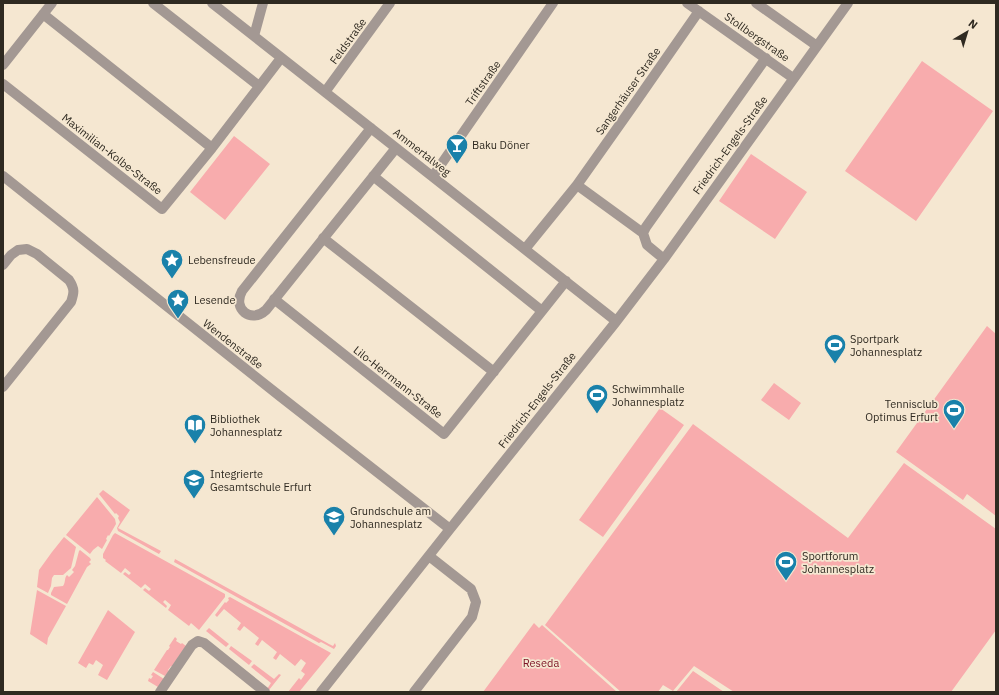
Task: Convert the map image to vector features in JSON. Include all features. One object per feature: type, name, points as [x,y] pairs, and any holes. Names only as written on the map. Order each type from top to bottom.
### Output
[{"type":"street","points":[[3,65],[52,3]]},
{"type":"street","points":[[153,3],[259,86]]},
{"type":"street","name":"Ammertalweg","points":[[212,3],[616,320]]},
{"type":"street","points":[[254,36],[263,3]]},
{"type":"street","name":"Feldstraße","points":[[326,92],[390,3]]},
{"type":"street","name":"Triftstraße","points":[[433,176],[554,3]]},
{"type":"street","name":"Stollbergstraße","points":[[687,3],[793,78]]},
{"type":"street","points":[[756,3],[817,46]]},
{"type":"street","name":"Friedrich-Engels-Straße","points":[[321,692],[664,259],[848,3]]},
{"type":"street","name":"Sangerhäuser Straße","points":[[525,249],[577,185],[699,11]]},
{"type":"street","points":[[43,14],[212,148]]},
{"type":"street","name":"Maximilian-Kolbe-Straße","points":[[3,84],[162,210],[282,58]]},
{"type":"street","name":"Friedrich-Engels-Straße","points":[[643,233],[766,58]]},
{"type":"street","points":[[371,128],[242,292],[239,305],[245,313],[253,316],[262,314],[396,148]]},
{"type":"street","name":"Wendenstraße","points":[[3,176],[450,529]]},
{"type":"street","points":[[373,176],[542,311]]},
{"type":"street","points":[[577,185],[643,233],[647,245],[664,259]]},
{"type":"street","points":[[323,238],[494,372]]},
{"type":"street","points":[[3,265],[10,255],[18,250],[27,249],[37,254],[69,280],[73,285],[74,293],[71,302],[3,387]]},
{"type":"street","name":"Lilo-Herrmann-Straße","points":[[274,299],[444,434],[566,281]]},
{"type":"street","points":[[414,692],[472,617],[476,602],[472,589],[429,556]]},
{"type":"street","points":[[160,692],[192,645],[198,641],[204,643],[265,692]]},
{"type":"green space","points":[[922,61],[993,111],[916,221],[845,171]]},
{"type":"green space","points":[[234,136],[270,164],[225,220],[190,192]]},
{"type":"green space","points":[[751,154],[807,192],[775,239],[719,201]]},
{"type":"green space","name":"Tennisclub Optimus Erfurt","points":[[987,326],[996,334],[996,516],[967,494],[963,500],[896,452]]},
{"type":"green space","points":[[774,383],[801,403],[789,420],[761,400]]},
{"type":"green space","points":[[660,408],[684,425],[603,537],[579,520]]},
{"type":"green space","name":"Sportforum Johannesplatz","points":[[693,424],[848,538],[904,463],[996,529],[996,630],[951,692],[734,692],[694,666],[673,691],[663,685],[658,692],[621,692],[545,625]]},
{"type":"green space","points":[[103,490],[130,510],[118,528],[161,551],[159,554],[118,531],[117,528],[120,522],[118,518],[119,516],[116,513],[115,514],[99,494]]},
{"type":"green space","points":[[97,497],[115,519],[116,524],[109,536],[108,535],[102,549],[98,546],[90,554],[66,535]]},
{"type":"green space","points":[[115,533],[225,594],[225,597],[199,630],[191,623],[189,626],[168,610],[171,605],[165,600],[163,602],[167,606],[166,608],[143,590],[145,588],[149,591],[151,589],[145,584],[141,588],[123,574],[125,572],[129,575],[131,573],[125,568],[121,573],[105,561],[106,560],[103,558],[103,554]]},
{"type":"green space","points":[[64,537],[76,547],[71,568],[63,575],[54,575],[48,593],[37,587],[39,570]]},
{"type":"green space","points":[[80,550],[90,558],[91,560],[89,562],[91,564],[87,567],[67,604],[51,595],[51,593],[54,587],[63,586],[67,575],[69,577],[74,572],[72,570],[75,566]]},
{"type":"green space","points":[[175,559],[329,644],[333,646],[335,643],[336,646],[334,649],[321,642],[319,643],[174,562]]},
{"type":"green space","points":[[37,590],[66,606],[48,638],[47,645],[30,634]]},
{"type":"green space","points":[[230,597],[331,653],[299,692],[288,692],[299,678],[301,680],[305,674],[301,671],[306,663],[301,659],[295,666],[280,654],[276,660],[273,658],[277,652],[262,640],[258,646],[255,644],[259,638],[244,626],[240,631],[237,629],[241,623],[224,609],[217,617],[215,615]]},
{"type":"green space","points":[[108,610],[135,632],[107,680],[98,675],[103,665],[96,660],[93,665],[89,663],[86,668],[78,663]]},
{"type":"green space","name":"Reseda","points":[[534,623],[539,628],[542,625],[617,692],[483,692]]},
{"type":"green space","points":[[209,628],[229,644],[226,647],[206,631]]},
{"type":"green space","points":[[175,637],[177,639],[176,641],[186,646],[165,676],[154,670]]},
{"type":"green space","points":[[231,646],[252,661],[249,665],[229,649]]},
{"type":"green space","points":[[254,664],[274,679],[279,674],[281,675],[269,690],[267,689],[271,683],[251,667]]},
{"type":"green space","points":[[693,671],[724,692],[676,692]]},
{"type":"green space","points":[[153,672],[164,679],[158,687],[148,681],[149,678],[151,679],[153,676],[151,675]]},
{"type":"place","name":"Baku Döner","points":[[457,164]]},
{"type":"place","name":"Lebensfreude","points":[[172,280]]},
{"type":"place","name":"Lesende","points":[[178,320]]},
{"type":"place","name":"Sportpark Johannesplatz","points":[[835,364]]},
{"type":"place","name":"Schwimmhalle Johannesplatz","points":[[597,414]]},
{"type":"place","name":"Tennisclub Optimus Erfurt","points":[[954,430]]},
{"type":"place","name":"Bibliothek Johannesplatz","points":[[195,444]]},
{"type":"place","name":"Integrierte Gesamtschule Erfurt","points":[[194,500]]},
{"type":"place","name":"Grundschule am Johannesplatz","points":[[334,536]]},
{"type":"place","name":"Sportforum Johannesplatz","points":[[786,582]]}]
